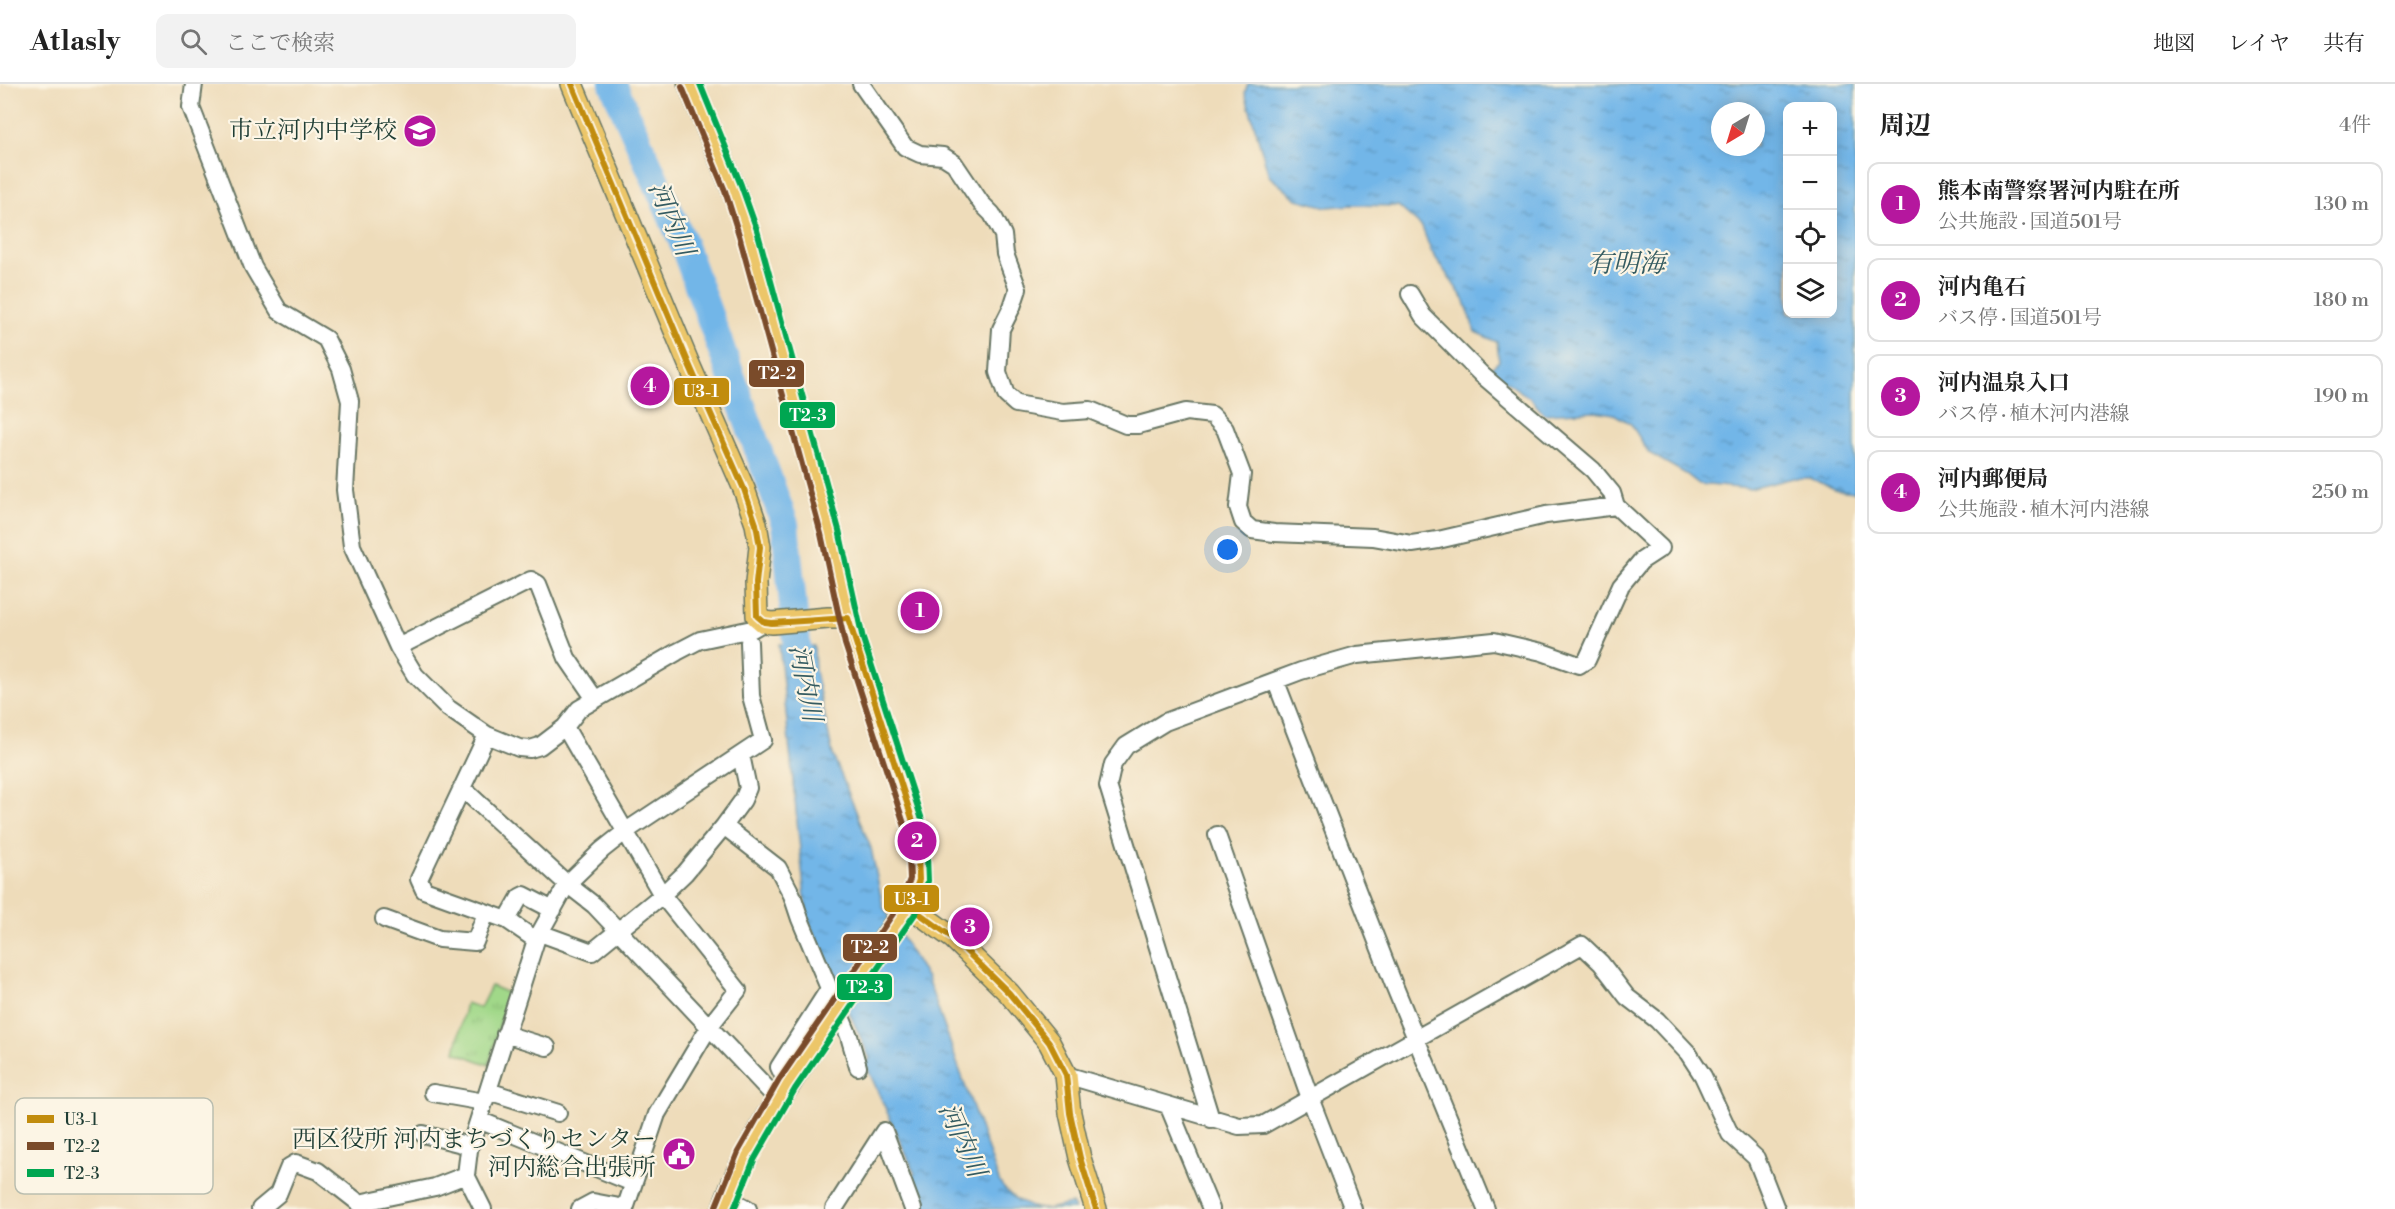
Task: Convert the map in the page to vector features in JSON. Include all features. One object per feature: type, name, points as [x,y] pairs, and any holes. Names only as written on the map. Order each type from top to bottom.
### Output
[{"type":"highway","points":[[690,84],[733,188],[748,232],[830,532],[838,618],[917,834],[919,880],[903,914],[783,1092],[746,1156],[733,1206]]},
{"type":"main road","points":[[572,84],[688,362],[744,489],[756,524],[760,547],[756,583],[757,616],[768,623],[838,618]]},
{"type":"main road","points":[[903,914],[953,938],[1009,993],[1049,1042],[1066,1075],[1070,1113],[1096,1209]]},
{"type":"street","points":[[194,84],[191,107],[253,267],[279,311],[326,339],[341,369],[350,401],[345,490],[352,546],[398,647],[415,675],[448,708],[487,735],[519,748],[530,749],[540,746],[565,727],[579,709],[700,640],[752,629],[768,623]]},
{"type":"street","points":[[861,84],[905,147],[920,154],[943,156],[954,163],[981,203],[992,214],[1003,235],[1005,254],[1018,289],[1012,308],[1001,329],[998,372],[1006,395],[1016,404],[1063,412],[1090,410],[1126,425],[1138,425],[1186,412],[1212,415],[1225,429],[1242,474],[1238,507],[1243,522],[1252,530],[1373,537],[1412,544],[1546,515],[1616,506]]},
{"type":"street","points":[[1211,1119],[1108,786],[1113,764],[1126,746],[1165,722],[1301,671],[1357,655],[1494,641],[1542,652],[1579,665],[1587,660],[1621,585],[1641,561],[1661,548],[1616,506],[1612,493],[1593,470],[1482,375],[1435,329],[1410,294]]},
{"type":"street","points":[[398,647],[531,580],[538,584],[567,658],[595,699]]},
{"type":"street","points":[[483,1209],[466,1175],[470,1146],[538,936],[567,884],[602,850],[626,831],[763,740],[751,696],[750,642]]},
{"type":"street","points":[[1276,682],[1415,1038],[1486,1209]]},
{"type":"street","points":[[565,727],[662,895],[738,990],[709,1027],[657,1114],[625,1209],[593,1202],[580,1209]]},
{"type":"street","points":[[487,735],[419,879],[424,890],[507,921],[538,936],[592,952],[620,932],[662,895],[685,873],[724,826],[743,800],[748,788],[741,755]]},
{"type":"street","points":[[462,788],[567,884],[594,905],[709,1027],[783,1092]]},
{"type":"street","points":[[724,826],[778,868],[792,895],[800,920],[849,1036],[858,1067]]},
{"type":"street","points":[[1217,835],[1310,1098],[1353,1209]]},
{"type":"street","points":[[507,921],[520,897],[524,895],[553,910]]},
{"type":"street","points":[[384,919],[440,939],[475,942],[486,913]]},
{"type":"street","points":[[1066,1075],[1211,1119],[1239,1126],[1263,1125],[1582,945],[1600,963],[1627,997],[1658,1020],[1688,1053],[1703,1076],[1730,1134],[1756,1158],[1776,1209]]},
{"type":"street","points":[[783,1092],[779,1067],[829,989]]},
{"type":"street","points":[[505,1034],[547,1047]]},
{"type":"street","points":[[433,1093],[486,1096],[558,1113]]},
{"type":"street","points":[[1168,1106],[1210,1209]]},
{"type":"street","points":[[478,1120],[633,1183]]},
{"type":"street","points":[[834,1209],[884,1131],[913,1209]]},
{"type":"street","points":[[423,1134],[470,1146]]},
{"type":"street","points":[[260,1209],[278,1194],[289,1167],[296,1163],[318,1171],[337,1183],[359,1203],[435,1187],[466,1175]]},
{"type":"green space","points":[[491,986],[508,993],[489,1065],[455,1052],[466,1003],[480,1008]]},
{"type":"water","name":"有明海","points":[[1248,84],[1855,84],[1855,492],[1837,490],[1810,478],[1793,478],[1750,489],[1699,484],[1649,453],[1631,424],[1614,414],[1595,411],[1544,414],[1530,398],[1489,370],[1499,361],[1497,342],[1475,332],[1465,301],[1431,251],[1422,227],[1398,206],[1327,207],[1297,199],[1269,176],[1245,93]]},
{"type":"water","points":[[779,644],[814,646],[815,672],[833,755],[871,848],[883,907],[927,978],[999,1181],[1017,1200],[1043,1209],[926,1209],[911,1177],[915,1174],[865,1063],[870,1059],[807,918]]},
{"type":"water","points":[[1072,1204],[1075,1209],[1043,1209]]},
{"type":"waterway","name":"河内川","points":[[613,84],[681,238],[785,524],[799,665],[803,684]]},
{"type":"transit line","name":"U3-1","points":[[572,84],[688,362],[744,489],[756,524],[760,547],[756,583],[757,616],[764,622],[772,623],[848,618],[917,834],[919,880],[909,906],[953,938],[1009,993],[1049,1042],[1066,1075],[1070,1113],[1080,1158],[1096,1209]]},
{"type":"transit line","name":"T2-3","points":[[700,84],[757,230],[839,530],[863,639],[926,832],[928,881],[917,911],[795,1089],[754,1160],[734,1209]]},
{"type":"transit line","name":"T2-2","points":[[682,87],[725,191],[739,235],[821,534],[845,644],[908,836],[910,879],[901,902],[779,1080],[738,1152],[716,1206]]},
{"type":"place","name":"市立河内中学校","points":[[420,131]]},
{"type":"place","name":"河内郵便局","points":[[650,386]]},
{"type":"place","name":"熊本南警察署河内駐在所","points":[[920,611]]},
{"type":"place","name":"河内亀石","points":[[917,841]]},
{"type":"place","name":"河内温泉入口","points":[[970,927]]},
{"type":"place","name":"西区役所 河内まちづくりセンター 河内総合出張所","points":[[679,1154]]}]
